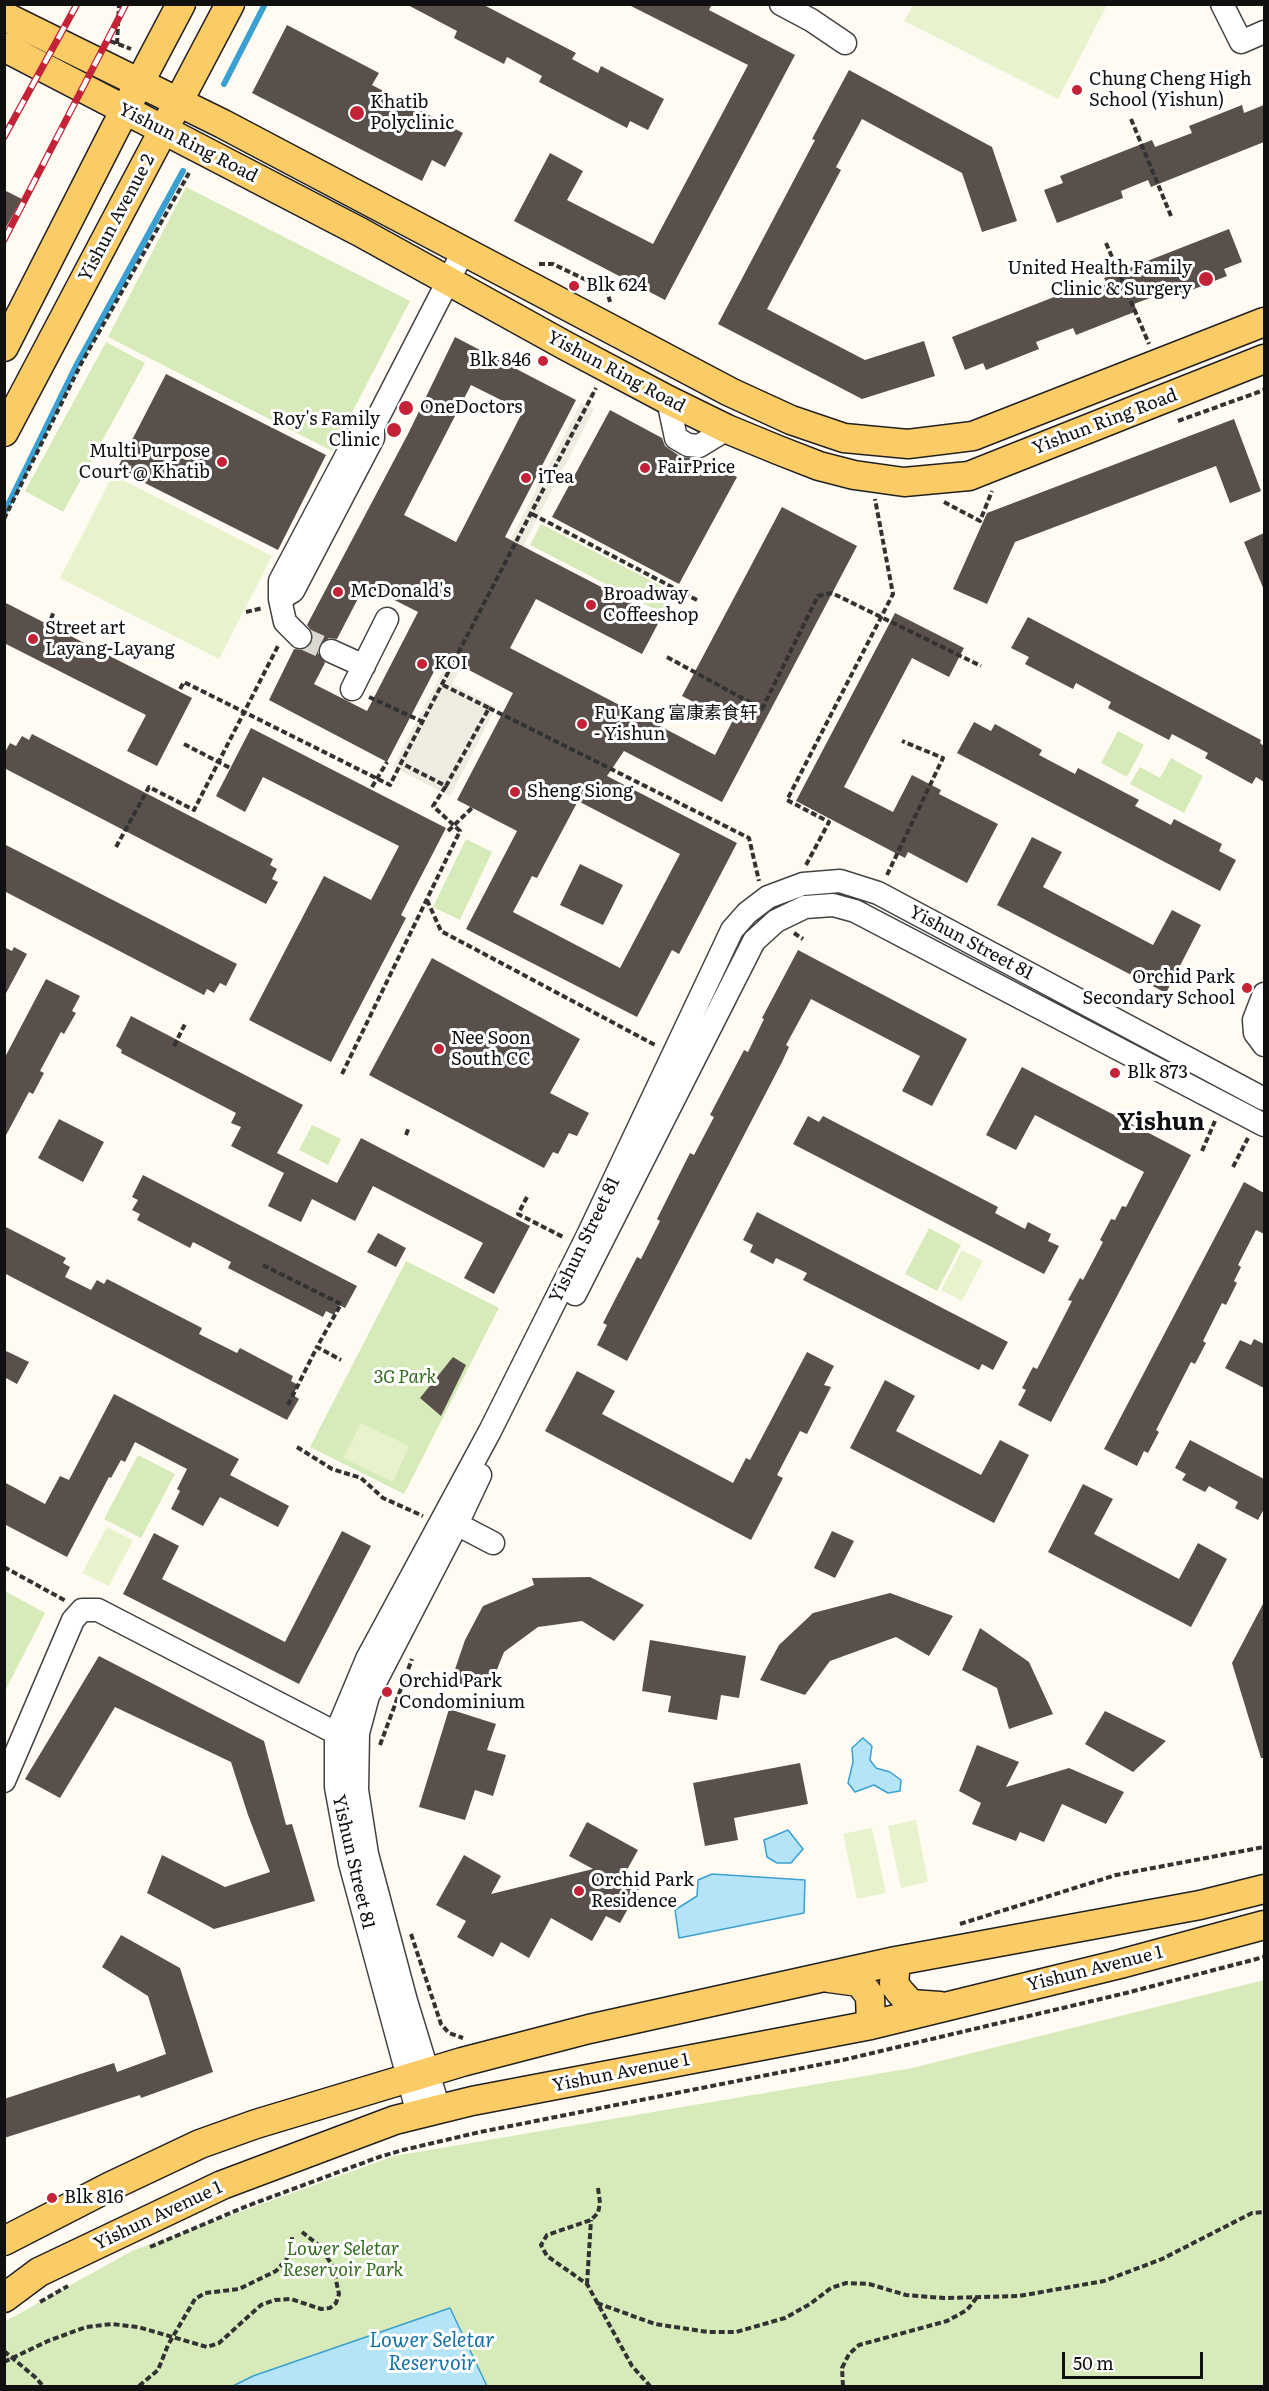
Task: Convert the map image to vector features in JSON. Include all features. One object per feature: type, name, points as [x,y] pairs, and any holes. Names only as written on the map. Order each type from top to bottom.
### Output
[{"type":"main road","points":[[4,347],[181,4]]},
{"type":"main road","name":"Yishun Avenue 2","points":[[4,432],[230,4]]},
{"type":"main road","name":"Yishun Ring Road","points":[[4,16],[179,102],[720,387],[791,420],[843,438],[908,444],[974,436],[1264,322]]},
{"type":"main road","name":"Yishun Ring Road","points":[[4,47],[448,280],[668,400],[727,429],[819,466],[854,475],[904,482],[969,476],[1264,359]]},
{"type":"main road","points":[[4,2241],[109,2187],[200,2144],[256,2124],[418,2075],[589,2030],[818,1978],[896,1961],[1200,1905],[1264,1889]]},
{"type":"main road","name":"Yishun Avenue 1","points":[[4,2298],[39,2272],[222,2185],[381,2124],[429,2111],[871,2025],[1120,1964],[1264,1924]]},
{"type":"main road","points":[[896,1961],[894,1984],[911,2004],[947,2006]]},
{"type":"main road","points":[[818,1978],[860,1982],[870,1996],[871,2025]]},
{"type":"street","points":[[781,4],[811,20],[845,43]]},
{"type":"street","points":[[1222,4],[1241,42],[1264,32]]},
{"type":"street","points":[[294,631],[285,622],[280,599],[280,581],[358,432],[373,427],[463,252]]},
{"type":"street","points":[[352,689],[387,620]]},
{"type":"street","points":[[331,651],[364,666]]},
{"type":"street","name":"Yishun Street 81","points":[[661,1104],[732,930],[747,913],[768,897],[803,884],[840,881],[878,893],[1259,1096]]},
{"type":"street","name":"Yishun Street 81","points":[[429,2111],[350,1863],[336,1787],[347,1733],[367,1659],[398,1599],[435,1549],[443,1521],[460,1500],[495,1434],[661,1104],[754,941],[776,921],[805,907],[832,905],[855,911],[1152,1066],[1252,1129]]},
{"type":"street","points":[[1264,994],[1254,1020],[1255,1033],[1264,1045]]},
{"type":"street","points":[[1152,1066],[1162,1045]]},
{"type":"street","points":[[1252,1129],[1259,1096]]},
{"type":"street","points":[[443,1521],[493,1543]]},
{"type":"street","points":[[4,1781],[74,1620],[82,1610],[98,1610],[347,1733]]},
{"type":"path","points":[[117,43],[119,4]]},
{"type":"path","points":[[1131,119],[1171,216]]},
{"type":"path","points":[[4,519],[82,363],[189,172]]},
{"type":"path","points":[[1106,243],[1150,347],[1140,351]]},
{"type":"path","points":[[533,264],[553,264],[607,290],[613,313]]},
{"type":"path","points":[[180,689],[184,682],[390,785],[599,382]]},
{"type":"path","points":[[1170,423],[1264,390]]},
{"type":"path","points":[[939,499],[980,521],[995,482]]},
{"type":"path","points":[[806,866],[829,822],[787,800],[893,594],[874,493]]},
{"type":"path","points":[[531,514],[697,600]]},
{"type":"path","points":[[666,657],[762,709],[818,596],[832,593],[981,666]]},
{"type":"path","points":[[51,619],[54,611]]},
{"type":"path","points":[[116,847],[149,787],[194,810],[244,712],[294,631]]},
{"type":"path","points":[[443,685],[749,838],[759,884],[767,879]]},
{"type":"path","points":[[352,689],[423,722]]},
{"type":"path","points":[[342,1074],[460,831],[433,806],[489,708]]},
{"type":"path","points":[[884,881],[943,758],[902,741]]},
{"type":"path","points":[[184,744],[232,769]]},
{"type":"path","points":[[372,787],[387,762]]},
{"type":"path","points":[[401,763],[446,786]]},
{"type":"path","points":[[448,831],[472,808]]},
{"type":"path","points":[[795,868],[817,865]]},
{"type":"path","points":[[427,900],[441,931],[658,1047]]},
{"type":"path","points":[[174,1046],[186,1022]]},
{"type":"path","points":[[654,1055],[663,1036]]},
{"type":"path","points":[[1202,1151],[1217,1116]]},
{"type":"path","points":[[406,1135],[409,1127]]},
{"type":"path","points":[[1233,1167],[1252,1129]]},
{"type":"path","points":[[527,1197],[518,1214],[570,1241]]},
{"type":"path","points":[[263,1265],[341,1304],[288,1405]]},
{"type":"path","points":[[317,1347],[341,1360]]},
{"type":"path","points":[[297,1447],[332,1469],[361,1478],[383,1498],[443,1521]]},
{"type":"path","points":[[4,1567],[82,1610]]},
{"type":"path","points":[[379,1748],[381,1737],[414,1656]]},
{"type":"path","points":[[411,1933],[441,2024],[449,2033],[460,2037]]},
{"type":"path","points":[[142,2251],[247,2206],[403,2150],[480,2132],[843,2060],[1126,1993],[1264,1957]]},
{"type":"path","points":[[598,2188],[600,2203],[598,2213],[591,2220],[547,2235],[541,2245],[548,2256],[587,2284],[632,2366],[650,2386]]},
{"type":"path","points":[[597,2303],[655,2324],[708,2332],[736,2332],[785,2318],[810,2304],[831,2288],[846,2283],[869,2284],[906,2295],[944,2298],[1019,2296],[1104,2281],[1162,2259],[1252,2213],[1264,2212]]},
{"type":"path","points":[[587,2284],[591,2220]]},
{"type":"path","points":[[4,2362],[48,2341],[94,2326],[112,2324],[138,2326],[207,2348],[216,2345],[261,2305],[275,2300],[291,2300],[321,2309],[333,2306],[339,2294],[333,2267],[321,2247],[302,2232]]},
{"type":"path","points":[[142,2386],[158,2370],[164,2352],[183,2322],[188,2309],[200,2295],[239,2289],[276,2271],[286,2260],[292,2246],[292,2236]]},
{"type":"path","points":[[33,2307],[70,2285]]},
{"type":"path","points":[[843,2386],[842,2368],[849,2354],[859,2345],[947,2321],[967,2310],[978,2296]]},
{"type":"path","points":[[4,2351],[43,2386]]},
{"type":"green space","points":[[913,5],[1107,5],[1058,99],[904,21]]},
{"type":"green space","points":[[186,187],[410,301],[332,451],[108,337]]},
{"type":"green space","points":[[106,342],[145,363],[63,512],[25,491]]},
{"type":"green space","points":[[113,475],[272,556],[219,659],[60,578]]},
{"type":"green space","points":[[541,524],[673,592],[662,613],[530,545]]},
{"type":"green space","points":[[1118,731],[1144,745],[1127,777],[1101,763]]},
{"type":"green space","points":[[1171,758],[1203,776],[1184,813],[1130,784],[1140,767],[1160,778]]},
{"type":"green space","points":[[466,839],[492,852],[460,920],[433,907]]},
{"type":"green space","points":[[312,1125],[341,1139],[328,1165],[299,1150]]},
{"type":"green space","points":[[929,1228],[961,1245],[937,1291],[905,1274]]},
{"type":"green space","points":[[962,1250],[983,1261],[962,1301],[941,1290]]},
{"type":"green space","name":"3G Park","points":[[406,1261],[499,1308],[404,1494],[310,1447]]},
{"type":"green space","points":[[361,1423],[409,1446],[393,1482],[343,1458]]},
{"type":"green space","points":[[138,1455],[175,1474],[141,1538],[104,1519]]},
{"type":"green space","points":[[107,1527],[133,1540],[109,1586],[82,1573]]},
{"type":"green space","points":[[5,1591],[45,1613],[5,1691]]},
{"type":"green space","points":[[916,1820],[928,1882],[901,1888],[888,1826]]},
{"type":"green space","points":[[872,1828],[886,1893],[857,1899],[843,1834]]},
{"type":"green space","name":"Lower Seletar Reservoir Park","points":[[1264,1980],[1264,2386],[487,2386],[450,2309],[253,2376],[233,2386],[5,2386],[4,2322],[132,2251],[394,2156],[912,2068]]},
{"type":"shaded area","points":[[581,403],[594,409],[452,684],[496,707],[450,796],[393,767]]},
{"type":"water","points":[[863,1738],[872,1746],[870,1760],[876,1768],[890,1772],[901,1780],[900,1791],[888,1793],[874,1785],[855,1792],[848,1783],[853,1762],[852,1748]]},
{"type":"water","points":[[788,1830],[803,1849],[791,1863],[777,1863],[767,1857],[764,1840]]},
{"type":"water","points":[[712,1874],[805,1880],[804,1913],[679,1938],[675,1910],[697,1896],[698,1880]]},
{"type":"water","name":"Lower Seletar Reservoir","points":[[450,2308],[487,2386],[233,2386],[253,2376]]},
{"type":"building","points":[[406,4],[482,4],[576,53],[572,59],[598,73],[601,66],[664,99],[648,130],[630,121],[627,128],[539,82],[542,76],[507,57],[504,64],[454,38],[457,31]]},
{"type":"building","points":[[627,4],[712,4],[709,10],[795,55],[665,300],[514,221],[550,153],[583,171],[567,200],[653,244],[748,65]]},
{"type":"building","name":"Khatib Polyclinic","points":[[287,25],[379,73],[372,85],[463,133],[445,167],[432,160],[422,181],[252,93]]},
{"type":"building","points":[[849,70],[992,147],[1017,221],[982,232],[962,173],[862,119],[836,167],[841,170],[767,309],[865,360],[924,341],[935,376],[862,399],[718,324],[815,140],[812,139]]},
{"type":"building","points":[[1242,105],[1244,113],[1264,105],[1264,142],[1151,187],[1148,180],[1121,191],[1123,198],[1057,223],[1044,190],[1063,183],[1060,176],[1152,140],[1155,147],[1192,133],[1189,126]]},
{"type":"building","points":[[4,190],[22,199],[4,231]]},
{"type":"building","points":[[1229,229],[1242,262],[1224,269],[1227,276],[1174,297],[1171,290],[1134,304],[1137,311],[1076,335],[1073,328],[1036,342],[1039,349],[986,370],[983,363],[965,370],[952,337],[1077,288],[1080,295],[1107,284],[1104,278]]},
{"type":"building","points":[[455,337],[576,400],[505,537],[661,618],[642,654],[536,599],[510,648],[715,755],[732,722],[682,696],[782,507],[857,546],[722,802],[624,751],[607,776],[737,843],[679,954],[672,950],[637,1017],[466,929],[517,831],[457,800],[513,693],[442,656],[387,762],[269,700],[294,649],[304,650],[313,641],[313,633],[307,625],[409,432]],"holes":[[[471,385],[523,411],[456,542],[404,515]],[[365,585],[418,612],[367,711],[314,684],[325,663],[318,653],[319,645],[329,638],[337,639]],[[578,801],[680,854],[620,968],[513,912],[532,876],[537,878]]]},
{"type":"building","name":"Multi Purpose Court @ Khatib","points":[[166,374],[326,455],[278,550],[117,469]]},
{"type":"building","points":[[610,410],[662,438],[665,446],[681,457],[702,459],[737,477],[679,584],[552,517]]},
{"type":"building","points":[[1234,419],[1261,491],[1230,503],[1216,466],[1015,542],[987,604],[953,589],[987,513]]},
{"type":"building","points":[[1264,533],[1264,590],[1244,542]]},
{"type":"building","points":[[4,602],[192,698],[157,766],[127,751],[146,715],[4,643]]},
{"type":"building","points":[[895,613],[964,648],[949,677],[912,658],[844,787],[893,812],[912,775],[941,790],[939,794],[998,824],[967,883],[908,852],[905,858],[796,801]]},
{"type":"building","points":[[1028,617],[1261,740],[1260,743],[1264,746],[1264,782],[1256,777],[1252,784],[1205,758],[1208,753],[1172,734],[1169,740],[1108,708],[1111,702],[1076,683],[1073,689],[1025,664],[1029,657],[1011,648]]},
{"type":"building","points":[[974,722],[991,731],[995,724],[1042,750],[1039,755],[1075,774],[1078,768],[1139,800],[1135,806],[1171,825],[1174,819],[1222,844],[1219,851],[1236,860],[1220,891],[957,753]]},
{"type":"building","points":[[251,728],[446,828],[401,915],[406,918],[331,1062],[249,1020],[324,876],[371,900],[399,846],[263,777],[245,812],[216,796]]},
{"type":"building","points":[[32,734],[273,859],[270,865],[277,869],[272,879],[278,882],[266,904],[4,768],[4,754],[10,743],[16,746],[22,736],[29,740]]},
{"type":"building","points":[[1032,837],[1062,852],[1043,887],[1153,945],[1172,910],[1201,925],[1166,993],[997,905]]},
{"type":"building","points":[[4,844],[237,964],[226,986],[220,983],[214,993],[207,989],[204,995],[4,891]]},
{"type":"building","points":[[580,864],[623,885],[603,925],[560,905]]},
{"type":"building","points":[[4,947],[12,951],[14,947],[27,954],[4,997]]},
{"type":"building","points":[[798,950],[967,1039],[932,1106],[902,1091],[920,1056],[811,999],[786,1045],[789,1047],[782,1062],[627,1361],[597,1345],[607,1325],[603,1323],[637,1257],[641,1259],[660,1221],[657,1219],[690,1153],[694,1155],[714,1117],[710,1115],[744,1050],[748,1052],[764,1019],[762,1018]]},
{"type":"building","name":"Nee Soon South CC","points":[[432,958],[580,1039],[550,1093],[589,1113],[577,1136],[569,1133],[558,1154],[553,1152],[544,1168],[369,1075]]},
{"type":"building","points":[[46,979],[80,996],[72,1011],[76,1013],[64,1034],[61,1032],[40,1071],[44,1073],[33,1094],[29,1092],[4,1139],[4,1059]]},
{"type":"building","points":[[131,1016],[303,1105],[277,1153],[337,1183],[361,1138],[530,1226],[494,1294],[464,1278],[483,1243],[373,1186],[355,1221],[312,1199],[301,1222],[268,1206],[284,1173],[231,1146],[241,1127],[231,1123],[236,1113],[121,1053],[122,1050],[116,1046]]},
{"type":"building","points":[[1022,1067],[1191,1155],[1051,1422],[1018,1405],[1026,1390],[1022,1388],[1033,1367],[1037,1369],[1072,1301],[1068,1300],[1080,1278],[1083,1280],[1103,1242],[1100,1240],[1111,1219],[1115,1220],[1122,1206],[1126,1207],[1144,1172],[1035,1115],[1016,1150],[986,1135]]},
{"type":"building","points":[[808,1116],[819,1122],[823,1116],[998,1207],[995,1213],[1025,1229],[1028,1222],[1051,1234],[1048,1241],[1059,1246],[1044,1274],[793,1144]]},
{"type":"building","points":[[59,1119],[104,1142],[83,1182],[38,1158]]},
{"type":"building","points":[[143,1175],[357,1286],[345,1308],[339,1305],[334,1315],[326,1311],[323,1317],[228,1268],[231,1262],[193,1242],[190,1248],[137,1220],[140,1214],[132,1210],[138,1200],[132,1197]]},
{"type":"building","points":[[1244,1182],[1264,1193],[1264,1234],[1256,1230],[1238,1265],[1241,1267],[1234,1281],[1237,1283],[1226,1305],[1222,1303],[1203,1341],[1206,1343],[1195,1364],[1191,1362],[1156,1430],[1159,1432],[1148,1453],[1144,1451],[1137,1466],[1104,1449]]},
{"type":"building","points":[[757,1212],[1008,1342],[993,1370],[982,1364],[979,1370],[803,1280],[807,1273],[776,1258],[773,1264],[750,1252],[753,1245],[743,1240]]},
{"type":"building","points":[[4,1226],[66,1258],[63,1263],[70,1267],[65,1277],[91,1290],[97,1280],[104,1284],[107,1279],[202,1328],[199,1334],[237,1353],[240,1348],[293,1376],[291,1381],[298,1385],[293,1395],[299,1399],[287,1420],[4,1273]]},
{"type":"building","points":[[378,1233],[406,1248],[396,1267],[367,1252]]},
{"type":"building","points":[[1254,1339],[1264,1344],[1264,1388],[1225,1368],[1240,1340],[1251,1345]]},
{"type":"building","points":[[4,1350],[29,1362],[17,1384],[4,1377]]},
{"type":"building","points":[[807,1352],[834,1366],[824,1385],[831,1387],[807,1434],[800,1431],[777,1475],[783,1478],[751,1540],[545,1431],[577,1371],[615,1391],[602,1414],[733,1483],[746,1458],[750,1460]]},
{"type":"building","points":[[453,1357],[466,1365],[441,1416],[420,1398]]},
{"type":"building","points":[[885,1380],[915,1396],[896,1431],[981,1475],[1000,1440],[1029,1455],[994,1523],[850,1448]]},
{"type":"building","points":[[114,1394],[239,1459],[230,1475],[289,1506],[278,1527],[220,1497],[203,1526],[171,1509],[180,1491],[177,1489],[187,1469],[135,1442],[125,1462],[121,1460],[111,1478],[109,1477],[67,1557],[4,1524],[4,1482],[45,1504],[60,1476],[69,1480]]},
{"type":"building","points":[[1190,1440],[1264,1479],[1264,1509],[1258,1520],[1235,1508],[1238,1502],[1209,1486],[1205,1492],[1182,1480],[1186,1474],[1175,1468]]},
{"type":"building","points":[[1083,1484],[1113,1499],[1094,1534],[1179,1579],[1198,1543],[1227,1559],[1191,1627],[1048,1552]]},
{"type":"building","points":[[342,1531],[371,1546],[299,1684],[123,1594],[154,1533],[179,1546],[162,1579],[285,1642]]},
{"type":"building","points":[[832,1531],[854,1541],[835,1578],[814,1568]]},
{"type":"building","points":[[590,1577],[644,1605],[614,1641],[582,1621],[538,1627],[504,1652],[490,1687],[450,1684],[465,1640],[483,1606],[534,1585],[532,1578]]},
{"type":"building","points":[[890,1593],[953,1616],[929,1656],[896,1637],[830,1661],[805,1695],[760,1680],[779,1645],[813,1613]]},
{"type":"building","points":[[1264,1602],[1264,1758],[1261,1758],[1232,1663]]},
{"type":"building","points":[[980,1628],[1029,1662],[1053,1714],[1009,1729],[997,1688],[962,1670]]},
{"type":"building","points":[[650,1640],[746,1656],[739,1698],[721,1695],[717,1720],[668,1712],[671,1696],[642,1691]]},
{"type":"building","points":[[99,1656],[264,1741],[286,1825],[292,1824],[315,1901],[214,1929],[147,1893],[162,1855],[225,1887],[270,1872],[231,1762],[115,1707],[60,1798],[25,1779]]},
{"type":"building","points":[[449,1709],[496,1724],[487,1750],[506,1755],[493,1796],[475,1790],[465,1820],[419,1807]]},
{"type":"building","points":[[1105,1711],[1166,1741],[1133,1772],[1085,1744]]},
{"type":"building","points":[[977,1745],[1019,1762],[1006,1787],[1069,1768],[1124,1792],[1106,1824],[1062,1804],[1044,1842],[1020,1832],[1016,1841],[972,1824],[981,1803],[959,1791]]},
{"type":"building","points":[[800,1763],[808,1804],[734,1818],[738,1840],[705,1846],[693,1783]]},
{"type":"building","name":"Orchid Park Residence","points":[[587,1822],[638,1850],[623,1877],[640,1887],[620,1923],[606,1916],[592,1941],[551,1918],[529,1958],[501,1942],[493,1957],[457,1937],[466,1921],[436,1905],[464,1855],[501,1876],[491,1894],[593,1869],[569,1856]]},
{"type":"building","points":[[121,1935],[180,1968],[213,2072],[141,2098],[140,2095],[4,2138],[4,2099],[114,2063],[117,2072],[166,2054],[148,1996],[102,1967]]},
{"type":"waterway","points":[[224,84],[265,4]]},
{"type":"waterway","points":[[4,513],[76,366],[183,171]]},
{"type":"tunnel","points":[[300,637],[331,651]]},
{"type":"railway","points":[[4,137],[77,4]]},
{"type":"railway","points":[[4,240],[126,4]]},
{"type":"place","name":"Chung Cheng High School (Yishun)","points":[[1077,90]]},
{"type":"place","name":"Khatib Polyclinic","points":[[357,113]]},
{"type":"place","name":"United Health Family Clinic & Surgery","points":[[1206,279]]},
{"type":"place","name":"Blk 624","points":[[574,286]]},
{"type":"place","name":"Blk 846","points":[[543,361]]},
{"type":"place","name":"OneDoctors","points":[[406,408]]},
{"type":"place","name":"Roy's Family Clinic","points":[[394,430]]},
{"type":"place","name":"Multi Purpose Court @ Khatib","points":[[222,462]]},
{"type":"place","name":"FairPrice","points":[[645,468]]},
{"type":"place","name":"iTea","points":[[526,478]]},
{"type":"place","name":"McDonald's","points":[[338,592]]},
{"type":"place","name":"Broadway Coffeeshop","points":[[591,605]]},
{"type":"place","name":"Street art Layang-Layang","points":[[33,639]]},
{"type":"place","name":"KOI","points":[[422,664]]},
{"type":"place","name":"Fu Kang 富康素食轩 - Yishun","points":[[582,724]]},
{"type":"place","name":"Sheng Siong","points":[[515,792]]},
{"type":"place","name":"Orchid Park Secondary School","points":[[1247,988]]},
{"type":"place","name":"Nee Soon South CC","points":[[439,1049]]},
{"type":"place","name":"Blk 873","points":[[1115,1073]]},
{"type":"place","name":"Orchid Park Condominium","points":[[387,1692]]},
{"type":"place","name":"Orchid Park Residence","points":[[579,1891]]},
{"type":"place","name":"Blk 816","points":[[52,2198]]},
{"type":"district","name":"Yishun","points":[[1161,1123]]}]
